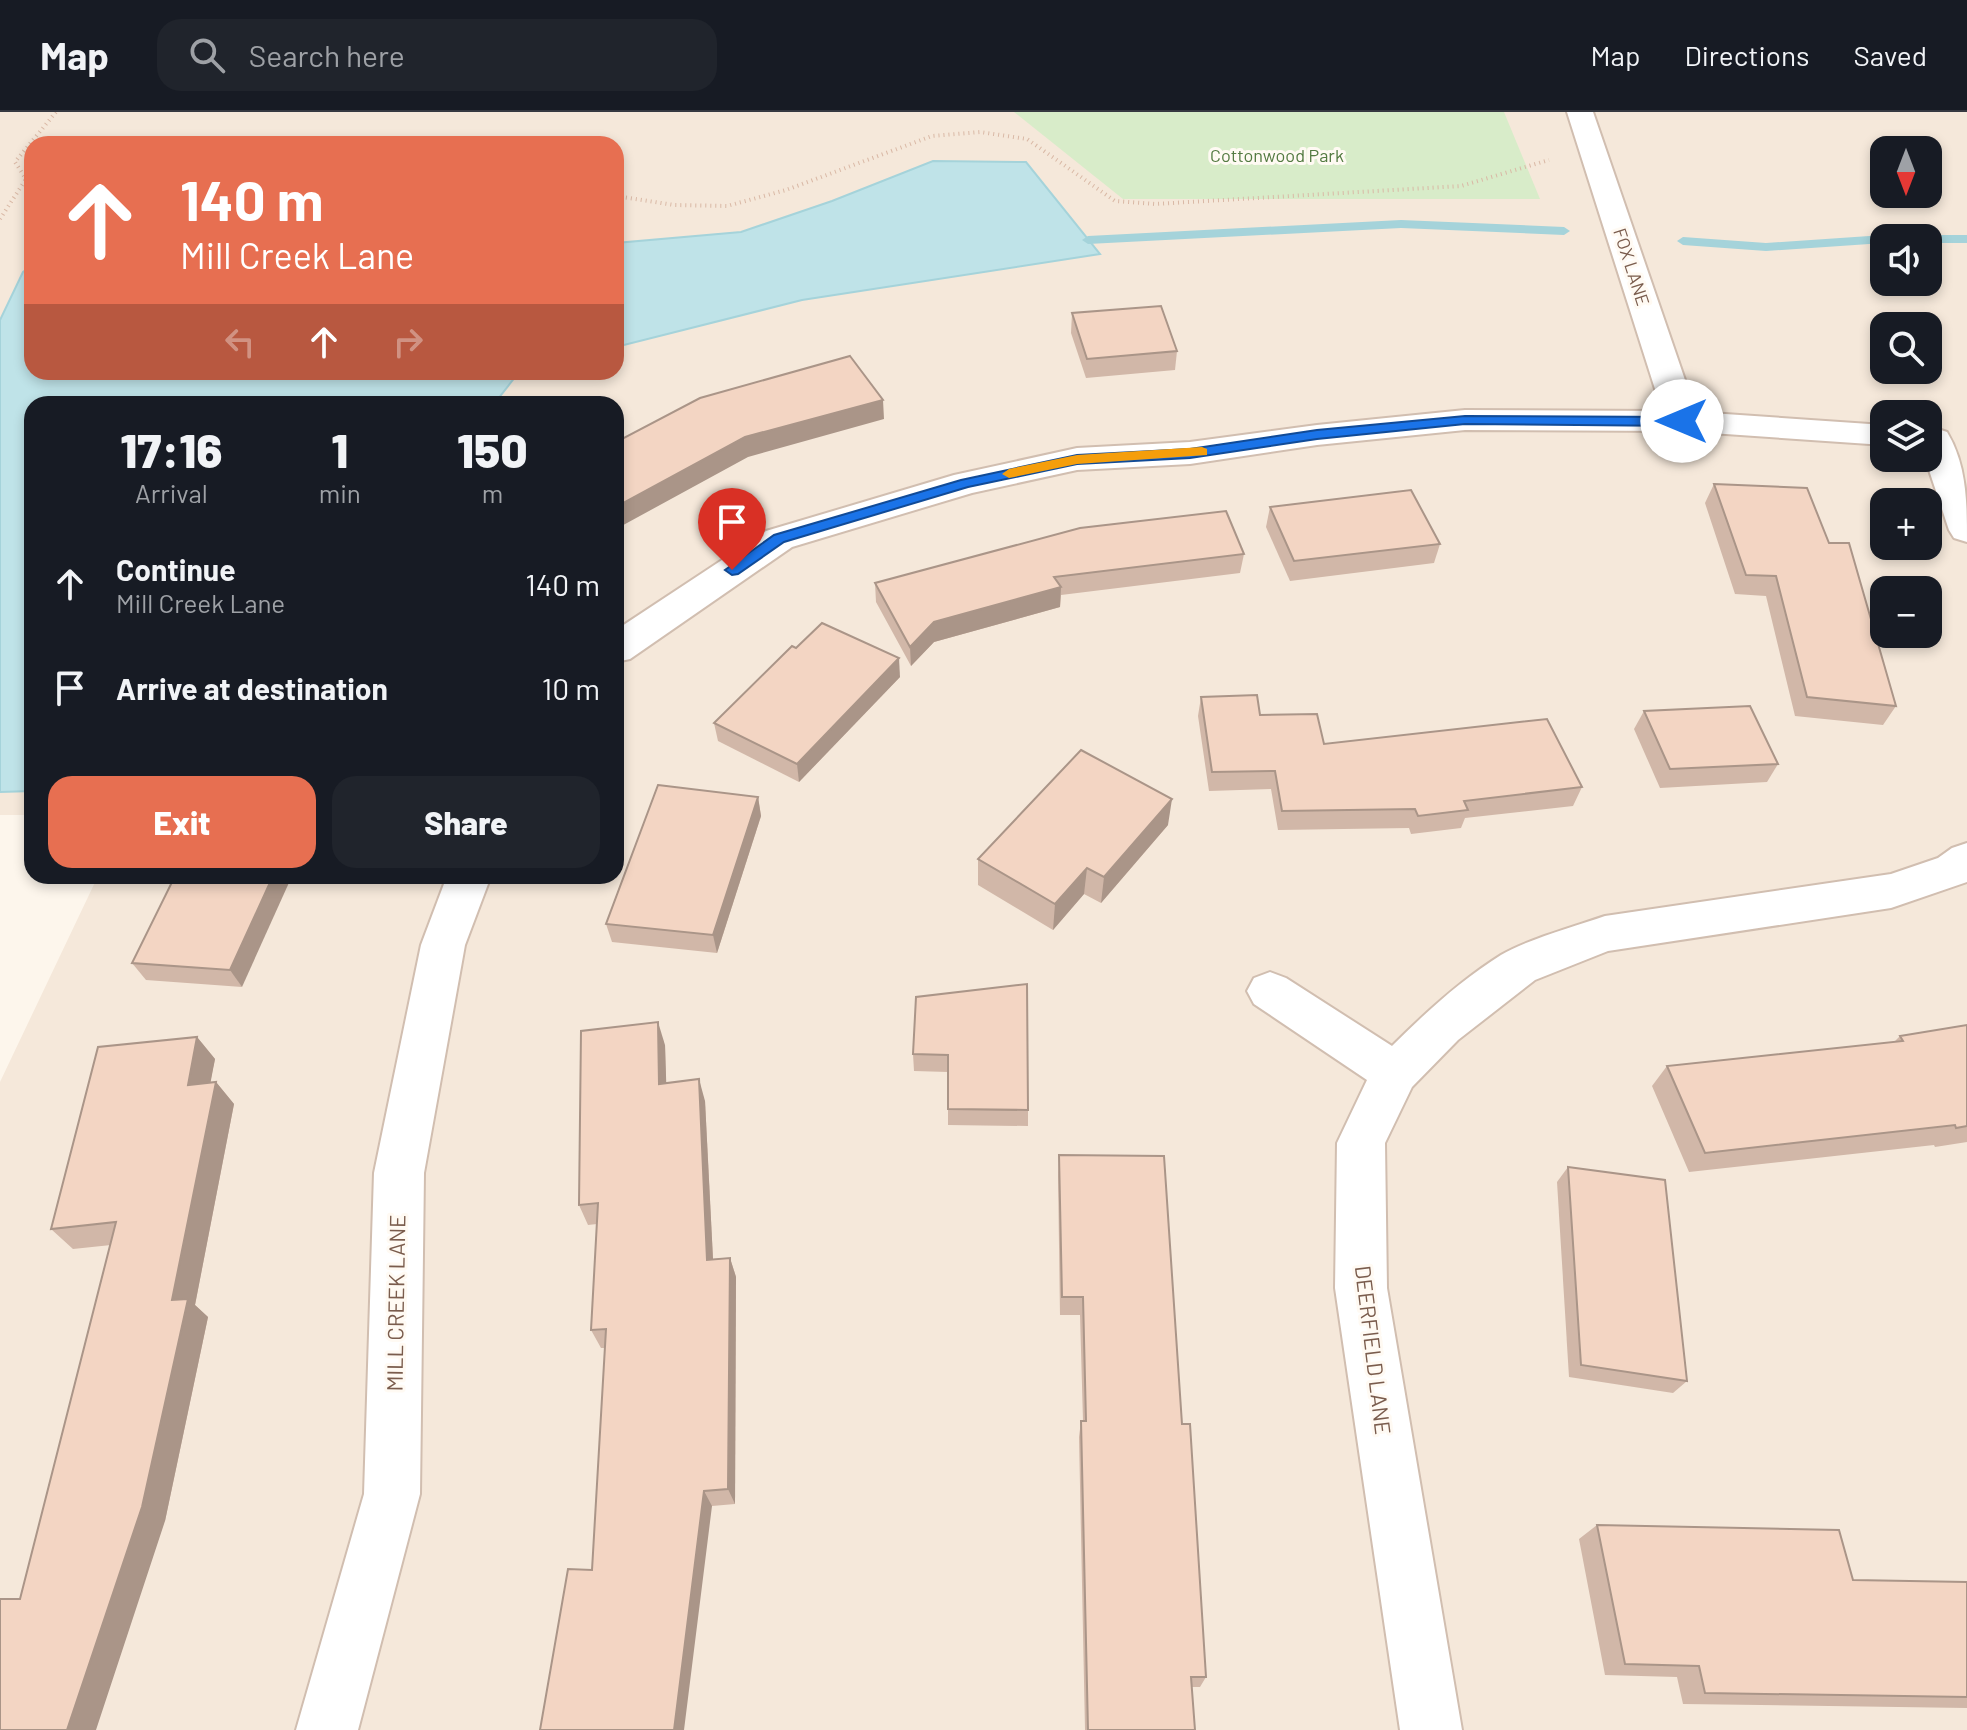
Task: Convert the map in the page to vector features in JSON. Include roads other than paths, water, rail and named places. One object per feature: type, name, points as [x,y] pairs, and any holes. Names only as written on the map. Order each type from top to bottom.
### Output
[{"type":"street","name":"FOX LANE","points":[[1580,112],[1682,421]]},
{"type":"street","points":[[624,644],[779,539],[966,483],[1077,459],[1190,453],[1317,435],[1465,420],[1682,421],[1870,434]]},
{"type":"street","points":[[1943,439],[1967,530]]},
{"type":"street","name":"DEERFIELD LANE","points":[[1431,1730],[1361,1288],[1361,1143],[1395,1073],[1442,1026],[1519,967],[1605,934],[1891,891],[1953,870],[1967,860]]},
{"type":"street","name":"MILL CREEK LANE","points":[[327,1730],[392,1494],[399,1173],[443,945],[466,884]]},
{"type":"street","points":[[1270,991],[1395,1073]]},
{"type":"water","points":[[933,161],[1026,162],[1100,254],[802,300],[624,345],[624,242],[741,232],[832,201]]},
{"type":"water","points":[[23,272],[24,380],[513,380],[500,396],[24,396],[24,791],[0,792],[0,320]]},
{"type":"waterway","points":[[1088,240],[1401,224],[1564,231]]},
{"type":"waterway","points":[[1942,239],[1967,239]]},
{"type":"waterway","points":[[1683,241],[1766,247],[1870,240]]},
{"type":"park label","name":"Cottonwood Park","points":[[1277,156]]}]
